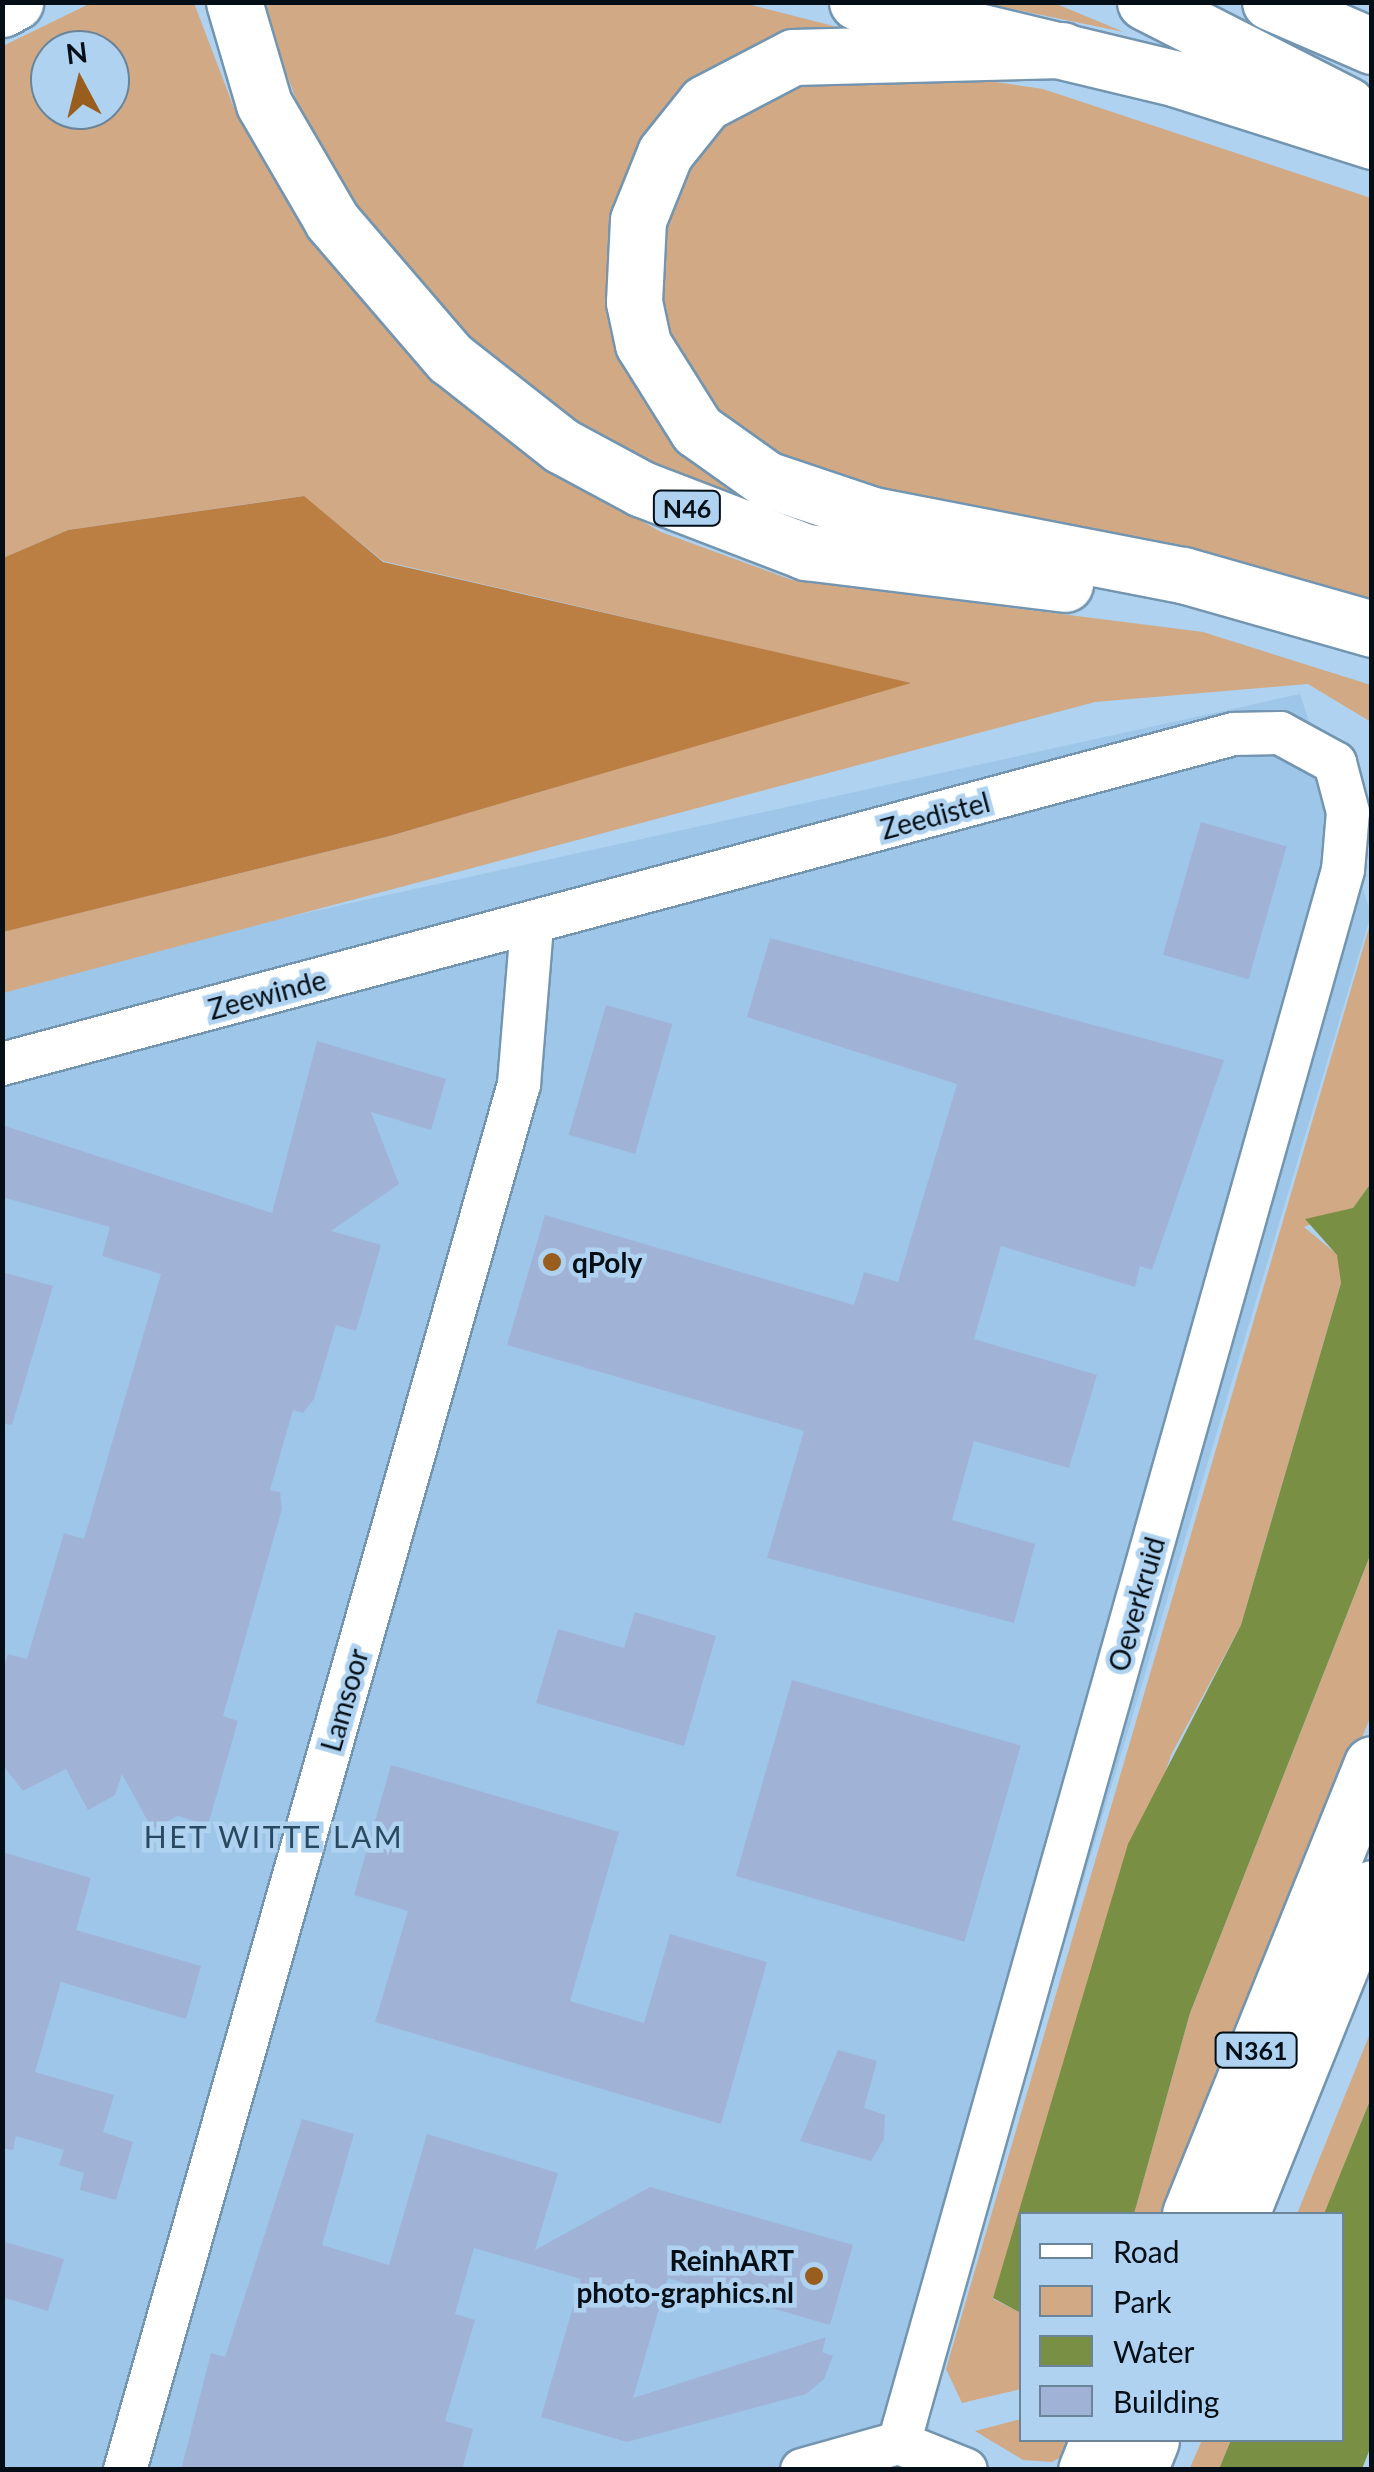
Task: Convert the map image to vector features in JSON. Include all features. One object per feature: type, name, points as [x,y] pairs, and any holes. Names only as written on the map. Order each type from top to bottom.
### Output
[{"type":"main road","points":[[2,10],[15,2]]},
{"type":"main road","name":"N46","points":[[234,2],[264,104],[332,221],[450,358],[562,446],[642,489],[806,552],[1188,606],[1372,660]]},
{"type":"main road","points":[[857,2],[1062,50]]},
{"type":"main road","points":[[1145,2],[1372,118]]},
{"type":"main road","points":[[1270,2],[1371,46]]},
{"type":"main road","points":[[1302,2],[1371,46]]},
{"type":"main road","name":"N46","points":[[1372,141],[1062,50],[794,57],[706,103],[665,153],[638,220],[634,302],[643,344],[697,430],[779,484],[873,515],[1183,575],[1372,630]]},
{"type":"main road","name":"N361","points":[[1191,2212],[1372,1764]]},
{"type":"main road","name":"N361","points":[[1242,2212],[1372,1888]]},
{"type":"main road","points":[[1086,2470],[1097,2442]]},
{"type":"main road","points":[[1139,2470],[1150,2442]]},
{"type":"street","name":"Zeedistel","points":[[532,925],[1234,734],[1280,733],[1335,763]]},
{"type":"street","name":"Oeverkruid","points":[[899,2443],[1343,870],[1348,812],[1335,763]]},
{"type":"street","name":"Zeewinde","points":[[2,1064],[532,925]]},
{"type":"street","name":"Lamsoor","points":[[125,2470],[519,1084],[532,925]]},
{"type":"street","points":[[802,2470],[899,2443],[966,2470]]},
{"type":"shaded area","points":[[304,496],[383,562],[911,683],[390,836],[3,932],[3,558],[68,530]]},
{"type":"shaded area","points":[[1300,694],[1371,914],[928,2403],[933,2469],[3,2469],[2,980]]},
{"type":"green space","points":[[91,3],[194,3],[234,108],[314,243],[417,365],[538,462],[661,532],[792,580],[1203,632],[1371,685],[1371,722],[1308,684],[1095,702],[3,993],[2,932],[390,836],[908,683],[383,561],[303,496],[68,530],[3,558],[3,46],[30,33],[30,130],[130,130],[130,30],[36,30]]},
{"type":"green space","points":[[260,3],[744,3],[845,29],[655,126],[649,399],[882,546],[745,513],[621,458],[488,370],[380,259],[318,158]]},
{"type":"green space","points":[[983,3],[1054,3],[1124,32]]},
{"type":"green space","points":[[871,64],[1043,89],[1371,198],[1371,619],[812,482],[720,428],[670,359],[651,291],[660,222],[679,177],[725,119],[782,80]]},
{"type":"green space","points":[[1371,921],[1371,1183],[1353,1208],[1304,1227],[1338,1255],[1341,1283],[1241,1625],[1171,1755],[993,2299],[1019,2312],[1019,2389],[962,2403],[946,2369]]},
{"type":"green space","points":[[1371,1553],[1371,1715],[1175,2212],[1135,2212],[1190,2013]]},
{"type":"green space","points":[[1371,2031],[1371,2098],[1328,2206],[1325,2212],[1298,2212]]},
{"type":"green space","points":[[1019,2420],[1019,2442],[1087,2442],[1052,2462],[1023,2460],[975,2431]]},
{"type":"green space","points":[[1201,2442],[1230,2442],[1219,2469],[1189,2470]]},
{"type":"water","points":[[1371,1183],[1371,1553],[1190,2013],[1135,2212],[1019,2212],[1019,2312],[993,2298],[1128,1844],[1241,1625],[1341,1283],[1337,1255],[1305,1219],[1353,1208]]},
{"type":"water","points":[[1371,2098],[1371,2446],[1362,2469],[1219,2469],[1230,2442],[1344,2442],[1344,2212],[1325,2212]]},
{"type":"building","points":[[1201,822],[1287,847],[1249,979],[1163,955]]},
{"type":"building","points":[[770,938],[1224,1060],[1152,1270],[1140,1266],[1135,1287],[1001,1246],[974,1339],[1097,1375],[1069,1468],[974,1441],[952,1520],[1035,1544],[1014,1623],[767,1558],[804,1431],[507,1345],[545,1215],[854,1305],[864,1272],[898,1282],[957,1084],[747,1017]]},
{"type":"building","points":[[606,1005],[672,1024],[635,1154],[569,1135]]},
{"type":"building","points":[[317,1041],[446,1079],[431,1130],[371,1112],[399,1184],[331,1231],[381,1245],[356,1331],[336,1325],[314,1399],[303,1413],[293,1410],[270,1490],[280,1492],[282,1509],[223,1716],[238,1721],[208,1825],[178,1816],[152,1829],[122,1774],[115,1795],[88,1810],[66,1769],[23,1791],[2,1764],[2,1673],[8,1654],[27,1659],[64,1533],[84,1539],[161,1274],[102,1256],[110,1227],[2,1197],[2,1125],[272,1213]]},
{"type":"building","points":[[2,1272],[53,1286],[12,1425],[2,1423]]},
{"type":"building","points":[[635,1612],[716,1636],[684,1746],[536,1703],[558,1629],[624,1648]]},
{"type":"building","points":[[792,1680],[1021,1746],[965,1942],[736,1876]]},
{"type":"building","points":[[391,1765],[619,1832],[570,2001],[644,2023],[670,1934],[767,1962],[721,2124],[375,2022],[408,1911],[354,1895]]},
{"type":"building","points":[[2,1852],[91,1878],[76,1930],[201,1966],[186,2019],[61,1982],[35,2072],[114,2095],[103,2132],[133,2142],[116,2200],[80,2190],[84,2173],[59,2165],[64,2150],[16,2136],[13,2150],[2,2148]]},
{"type":"building","points":[[838,2050],[877,2061],[864,2108],[885,2115],[884,2139],[871,2161],[800,2141]]},
{"type":"building","points":[[302,2119],[354,2134],[322,2245],[389,2265],[427,2134],[558,2173],[535,2250],[650,2187],[853,2245],[830,2325],[668,2278],[633,2398],[826,2337],[822,2352],[833,2356],[824,2379],[806,2394],[627,2442],[541,2417],[581,2279],[474,2248],[455,2314],[475,2320],[445,2421],[473,2429],[462,2470],[181,2470],[211,2353],[225,2357]]},
{"type":"building","points":[[2,2241],[64,2259],[48,2311],[2,2297]]},
{"type":"place","name":"qPoly","points":[[552,1262]]},
{"type":"place","name":"ReinhART photo-graphics.nl","points":[[814,2276]]},
{"type":"district","name":"HET WITTE LAM","points":[[274,1836]]}]
